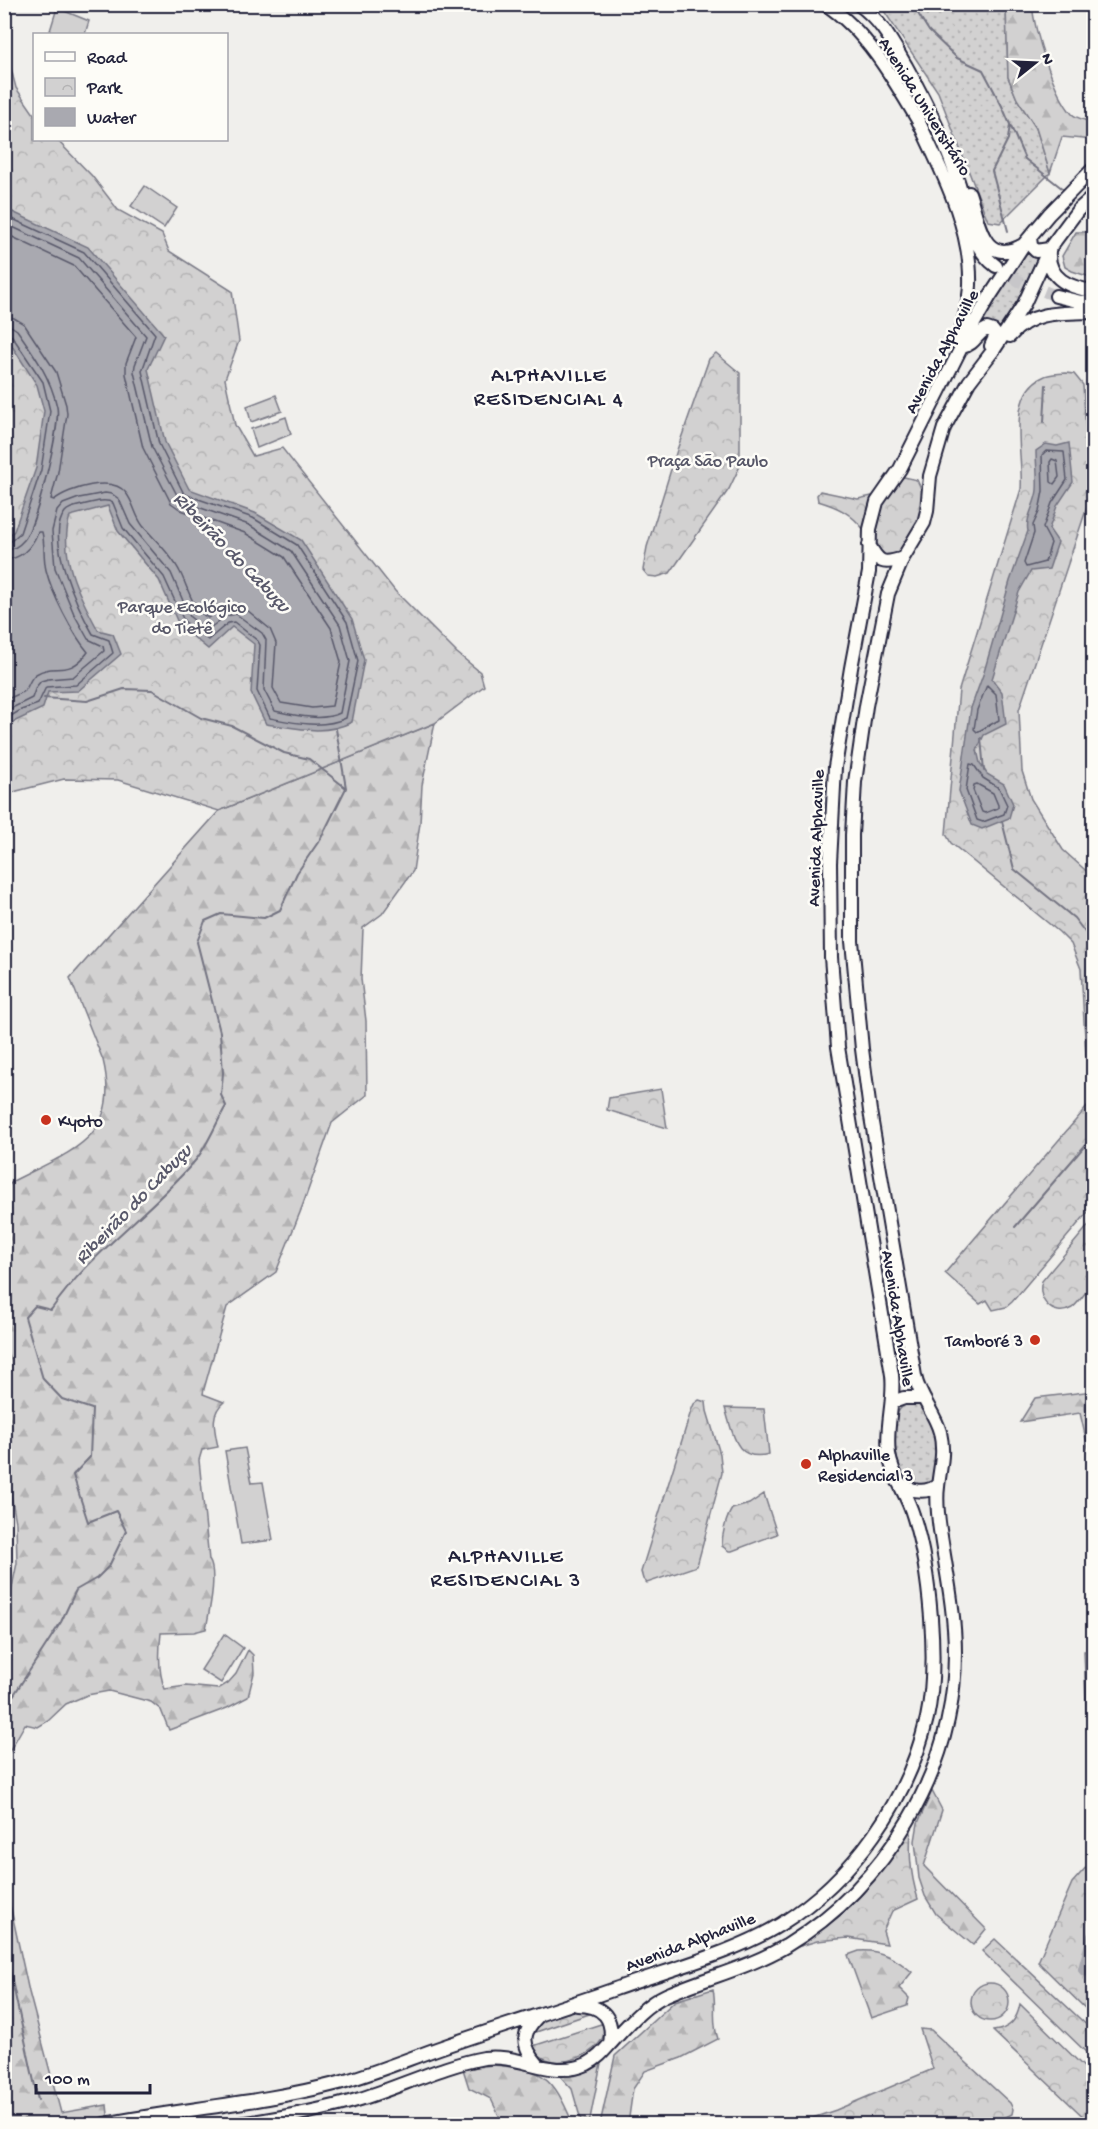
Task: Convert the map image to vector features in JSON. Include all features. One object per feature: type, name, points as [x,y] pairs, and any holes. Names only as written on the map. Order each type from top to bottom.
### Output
[{"type":"main road","name":"Avenida Universitário","points":[[825,4],[850,24],[867,43],[916,116],[964,206]]},
{"type":"main road","name":"Avenida Universitário","points":[[858,4],[883,27],[936,121],[959,184],[977,245],[1000,271]]},
{"type":"main road","points":[[916,116],[949,189],[969,262],[970,285],[967,309],[951,369]]},
{"type":"main road","points":[[936,121],[951,147],[985,240],[991,248],[1003,252],[1012,251],[1027,241],[1036,252],[1049,249],[1050,265],[1062,283],[1094,291]]},
{"type":"main road","name":"Avenida Alphaville","points":[[104,2124],[258,2100],[343,2082],[732,1947],[781,1924],[813,1901],[833,1883],[881,1826],[895,1803],[915,1757],[926,1720],[932,1673],[932,1647],[923,1557],[913,1513],[897,1482],[889,1458],[887,1443],[893,1402],[890,1361],[838,1047],[831,957],[830,862],[835,767],[869,572],[868,544],[877,502],[900,469],[1000,271],[1055,207],[1094,168]]},
{"type":"main road","name":"Avenida Alphaville","points":[[610,2044],[648,2006],[662,1997],[759,1960],[810,1930],[830,1914],[869,1876],[904,1827],[937,1758],[950,1708],[954,1680],[953,1623],[938,1511],[938,1485],[943,1446],[935,1418],[922,1398],[915,1376],[870,1112],[856,998],[852,917],[853,814],[866,706],[888,594],[903,558],[924,523],[930,476],[938,444],[969,382],[1024,304],[1049,249],[1078,210],[1094,196]]},
{"type":"main road","points":[[1056,296],[1081,302],[1094,302]]},
{"type":"main road","points":[[995,348],[1002,346],[1017,327],[1030,320],[1052,313],[1094,312]]},
{"type":"main road","points":[[962,347],[972,344],[984,330],[991,329],[996,335],[971,372],[969,382]]},
{"type":"main road","points":[[868,544],[880,561],[886,563],[903,558]]},
{"type":"main road","points":[[893,1402],[904,1398],[922,1398]]},
{"type":"main road","points":[[897,1482],[917,1492],[938,1485]]},
{"type":"main road","points":[[239,2124],[281,2118],[359,2099],[485,2058],[509,2058],[564,2070],[575,2068],[596,2059],[610,2044],[610,2027],[608,2018],[600,2009],[592,2006],[570,2005]]},
{"type":"main road","points":[[538,2065],[527,2050],[524,2038],[530,2024],[539,2014]]},
{"type":"green space","points":[[880,5],[1006,5],[1008,77],[1017,99],[1036,128],[1050,173],[1000,223],[988,221],[938,92]]},
{"type":"green space","points":[[1006,5],[1032,5],[1041,46],[1058,92],[1072,114],[1093,123],[1093,140],[1062,137],[1050,173],[1036,128],[1017,99],[1008,77]]},
{"type":"green space","points":[[57,8],[89,21],[85,33],[49,33]]},
{"type":"green space","name":"Parque Ecológico do Tietê","points":[[4,42],[16,88],[33,113],[33,141],[58,141],[92,176],[118,210],[162,234],[169,251],[232,291],[239,341],[225,379],[235,425],[253,456],[282,448],[395,591],[457,653],[480,672],[484,686],[435,723],[219,811],[118,780],[64,779],[5,796]]},
{"type":"green space","points":[[145,186],[177,208],[164,228],[131,206]]},
{"type":"green space","points":[[1076,232],[1093,232],[1093,278],[1065,267],[1062,256]]},
{"type":"green space","points":[[1025,252],[1037,258],[1017,302],[998,331],[992,324],[980,322]]},
{"type":"green space","name":"Praça São Paulo","points":[[716,353],[740,373],[740,466],[729,489],[670,573],[657,577],[648,576],[643,570],[647,547],[677,450],[709,359]]},
{"type":"green space","points":[[1051,374],[1074,374],[1083,385],[1090,498],[1019,710],[1022,771],[1031,799],[1063,850],[1093,877],[1093,1067],[1086,1056],[1081,969],[1071,944],[951,843],[946,834],[959,690],[1021,489],[1020,411],[1031,385]]},
{"type":"green space","points":[[276,395],[282,411],[251,422],[247,406]]},
{"type":"green space","points":[[286,417],[291,434],[257,448],[251,429]]},
{"type":"green space","points":[[904,477],[917,480],[922,491],[924,501],[921,518],[899,553],[889,556],[882,555],[876,537],[876,527],[895,481]]},
{"type":"green space","points":[[820,491],[858,499],[876,495],[867,512],[864,530],[844,511],[818,501],[817,495]]},
{"type":"green space","points":[[435,723],[422,785],[420,823],[413,871],[382,914],[363,928],[361,979],[366,1021],[367,1095],[332,1123],[276,1272],[227,1307],[203,1394],[224,1402],[215,1417],[218,1447],[202,1450],[199,1460],[209,1560],[213,1574],[211,1603],[206,1629],[194,1632],[161,1633],[161,1676],[165,1689],[186,1686],[218,1689],[236,1674],[248,1650],[253,1655],[254,1673],[248,1697],[227,1708],[169,1730],[161,1710],[151,1702],[109,1691],[87,1695],[66,1704],[38,1727],[25,1724],[5,1759],[5,1621],[17,1563],[16,1522],[4,1457],[5,1189],[13,1181],[72,1150],[87,1139],[98,1125],[105,1108],[107,1086],[103,1060],[70,978],[219,811]]},
{"type":"green space","points":[[661,1089],[667,1128],[607,1110],[609,1098]]},
{"type":"green space","points":[[1093,1100],[1093,1206],[1012,1302],[1006,1307],[993,1310],[987,1300],[980,1304],[945,1273]]},
{"type":"green space","points":[[1093,1220],[1093,1282],[1072,1308],[1065,1311],[1053,1309],[1041,1294],[1042,1281]]},
{"type":"green space","points":[[1093,1391],[1093,1469],[1080,1413],[1020,1422],[1035,1398]]},
{"type":"green space","points":[[699,1400],[706,1402],[720,1454],[722,1473],[697,1566],[647,1583],[641,1572],[691,1411]]},
{"type":"green space","points":[[914,1402],[924,1408],[927,1413],[935,1431],[938,1446],[934,1480],[924,1488],[910,1484],[905,1478],[900,1469],[895,1447],[894,1424],[897,1415],[901,1408]]},
{"type":"green space","points":[[725,1408],[764,1409],[769,1454],[758,1456],[742,1450],[733,1436]]},
{"type":"green space","points":[[245,1448],[252,1483],[263,1482],[273,1540],[241,1544],[225,1451]]},
{"type":"green space","points":[[764,1494],[777,1534],[729,1551],[722,1546],[722,1541],[726,1521],[732,1509],[749,1504]]},
{"type":"green space","points":[[224,1634],[243,1648],[221,1683],[201,1670]]},
{"type":"green space","points":[[1084,1651],[1093,1651],[1093,1784],[1087,1728]]},
{"type":"green space","points":[[932,1791],[942,1810],[924,1866],[986,1929],[973,1945],[936,1914],[925,1896],[919,1878],[915,1841],[918,1823]]},
{"type":"green space","points":[[912,1819],[910,1859],[918,1899],[892,1911],[883,1931],[887,1944],[848,1938],[817,1941],[784,1951],[825,1927],[852,1905],[885,1865]]},
{"type":"green space","points":[[1093,1848],[1094,2016],[1038,1962],[1072,1883],[1089,1864]]},
{"type":"green space","points":[[4,1877],[29,1992],[61,2113],[107,2105],[109,2124],[7,2124],[4,2117]]},
{"type":"green space","points":[[995,1939],[1093,2031],[1093,2059],[982,1951]]},
{"type":"green space","points":[[859,1951],[887,1956],[912,1972],[899,1988],[909,1998],[907,2006],[871,2018],[848,1955]]},
{"type":"green space","points":[[990,1983],[1004,1988],[1009,2002],[1004,2016],[990,2021],[976,2016],[971,2002],[976,1988]]},
{"type":"green space","points":[[713,1989],[718,2039],[681,2058],[645,2071],[633,2089],[628,2124],[600,2124],[615,2056],[675,2001]]},
{"type":"green space","points":[[1020,2004],[1093,2076],[1093,2124],[993,2031],[1012,2023]]},
{"type":"green space","points":[[583,2009],[595,2012],[533,2033],[531,2030],[549,2019]]},
{"type":"green space","points":[[604,2023],[604,2034],[599,2044],[577,2058],[551,2061],[540,2056],[533,2046]]},
{"type":"green space","points":[[920,2029],[931,2030],[1010,2103],[1013,2109],[1012,2114],[1000,2120],[971,2124],[795,2124],[836,2110],[933,2069]]},
{"type":"green space","points":[[601,2063],[589,2124],[582,2124],[572,2089],[560,2076],[582,2072]]},
{"type":"green space","points":[[492,2065],[524,2069],[544,2078],[559,2095],[573,2124],[503,2124],[491,2099],[469,2088],[463,2069]]},
{"type":"water","points":[[4,208],[88,247],[164,335],[148,369],[165,442],[189,489],[255,513],[301,540],[352,619],[364,660],[352,722],[320,730],[266,724],[251,693],[254,644],[232,627],[208,649],[179,625],[159,580],[118,531],[108,506],[70,516],[67,546],[72,575],[84,603],[98,630],[113,634],[121,654],[78,691],[48,692],[43,708],[5,726],[5,539],[14,531],[36,468],[44,411],[37,385],[5,335]]},
{"type":"water","points":[[1069,443],[1073,482],[1057,506],[1049,529],[1058,542],[1049,569],[1031,571],[1019,592],[992,679],[1002,692],[1006,724],[984,735],[977,750],[980,763],[987,774],[1004,784],[1013,804],[1009,818],[982,829],[972,825],[959,791],[971,708],[984,672],[1010,581],[1028,531],[1028,521],[1037,490],[1036,451],[1046,444],[1057,446]]},
{"type":"waterway","points":[[912,4],[929,31],[957,58],[983,70],[1002,106],[1025,159],[1063,189]]},
{"type":"waterway","points":[[1008,231],[992,171],[1008,139],[1010,125]]},
{"type":"waterway","points":[[1044,422],[1046,385]]},
{"type":"waterway","points":[[44,698],[87,701],[124,689],[152,690],[201,718],[232,726],[284,753],[309,759],[346,788]]},
{"type":"waterway","name":"Ribeirão do Cabuçu","points":[[4,1710],[61,1622],[76,1590],[97,1578],[109,1566],[126,1531],[116,1511],[88,1522],[73,1475],[90,1457],[92,1409],[62,1399],[43,1379],[25,1317],[35,1306],[51,1310],[101,1252],[176,1181],[198,1157],[207,1143],[226,1106],[221,1095],[223,1073],[220,1032],[197,942],[205,921],[221,914],[264,918],[280,910],[297,873],[321,838],[346,788],[336,729]]},
{"type":"waterway","points":[[981,738],[984,771]]},
{"type":"waterway","points":[[1002,821],[1014,869],[1074,918],[1094,944]]},
{"type":"waterway","points":[[1015,1227],[1094,1135]]},
{"type":"waterway","points":[[1090,1405],[1094,1417]]},
{"type":"waterway","points":[[1085,1969],[1094,1936]]},
{"type":"waterway","name":"Ribeirão do Cabuçu","points":[[4,1944],[38,2100]]},
{"type":"tunnel","points":[[997,266],[1019,281],[1056,296]]},
{"type":"place","name":"Kyoto","points":[[46,1120]]},
{"type":"place","name":"Tamboré 3","points":[[1035,1340]]},
{"type":"place","name":"Alphaville Residencial 3","points":[[806,1464]]},
{"type":"district","name":"ALPHAVILLE RESIDENCIAL 4","points":[[549,386]]},
{"type":"district","name":"ALPHAVILLE RESIDENCIAL 3","points":[[506,1567]]}]
